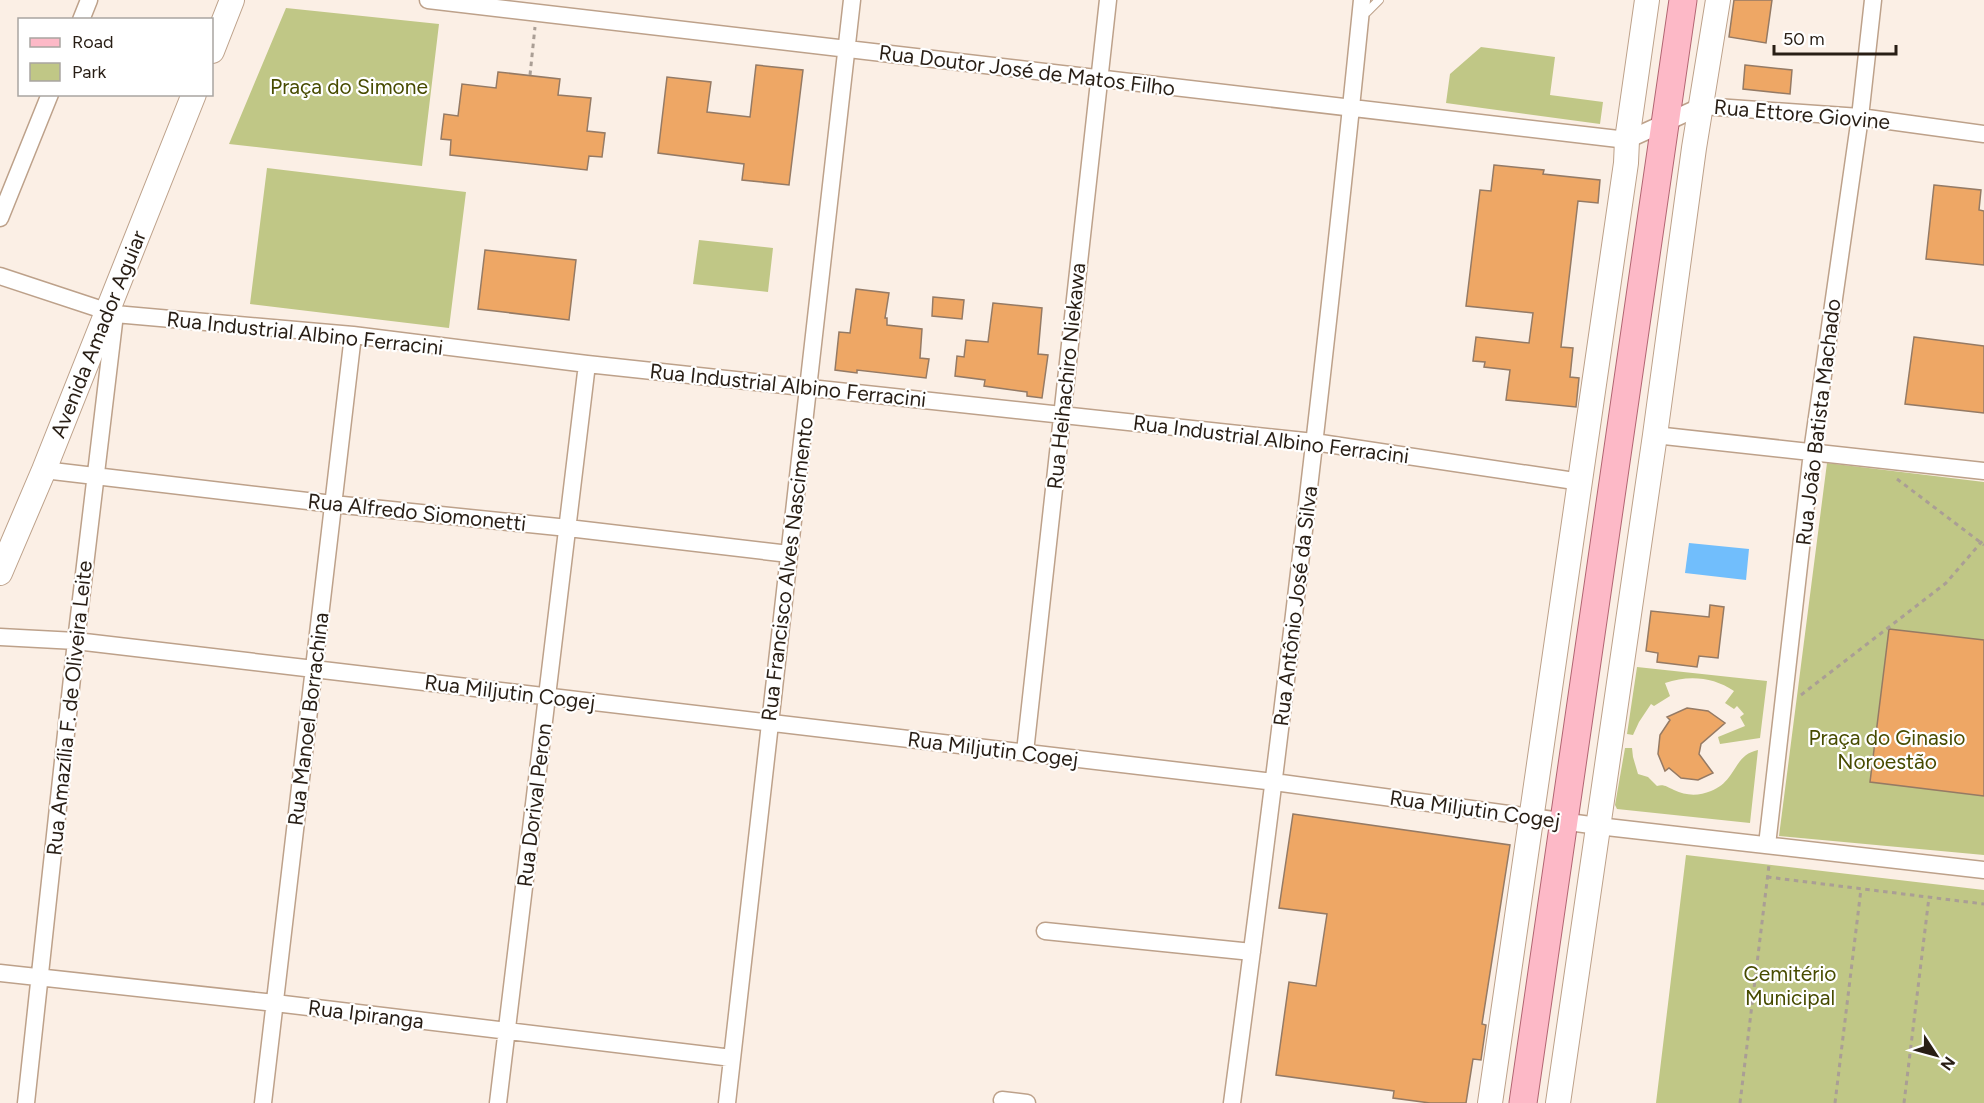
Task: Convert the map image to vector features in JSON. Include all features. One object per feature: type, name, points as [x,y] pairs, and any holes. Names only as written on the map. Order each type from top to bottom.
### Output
[{"type":"main road","points":[[1524,1103],[1683,0]]},
{"type":"street","points":[[82,18],[89,0]]},
{"type":"street","points":[[213,48],[232,0]]},
{"type":"street","name":"Rua Doutor José de Matos Filho","points":[[428,0],[1627,140]]},
{"type":"street","name":"Rua Francisco Alves Nascimento","points":[[727,1103],[852,0]]},
{"type":"street","name":"Rua Heihachiro Niekawa","points":[[1025,752],[1108,0]]},
{"type":"street","points":[[1491,1103],[1581,482],[1647,0]]},
{"type":"street","points":[[1558,1103],[1655,435],[1694,148],[1718,0]]},
{"type":"street","name":"Rua João Batista Machado","points":[[1767,845],[1812,452],[1860,117],[1873,0]]},
{"type":"street","name":"Rua Antônio José da Silva","points":[[1233,1103],[1275,782],[1361,8]]},
{"type":"street","points":[[0,218],[49,96]]},
{"type":"street","name":"Avenida Amador Aguiar","points":[[0,573],[111,313],[193,96]]},
{"type":"street","name":"Rua Ettore Giovine","points":[[1627,140],[1702,106],[1860,117],[1984,134]]},
{"type":"street","name":"Rua Industrial Albino Ferracini","points":[[0,276],[111,313],[353,336],[587,364],[1314,442],[1581,482]]},
{"type":"street","name":"Rua Amazília F. de Oliveira Leite","points":[[26,1103],[111,313]]},
{"type":"street","name":"Rua Manoel Borrachina","points":[[263,1103],[353,336]]},
{"type":"street","name":"Rua Dorival Peron","points":[[498,1103],[587,364]]},
{"type":"street","points":[[1655,435],[1984,471]]},
{"type":"street","name":"Rua Alfredo Siomonetti","points":[[44,470],[789,554]]},
{"type":"street","name":"Rua Miljutin Cogej","points":[[0,637],[76,641],[770,722],[1275,782],[1564,822],[1984,870]]},
{"type":"street","points":[[1045,931],[1252,952]]},
{"type":"street","name":"Rua Ipiranga","points":[[0,973],[275,1003],[732,1058]]},
{"type":"street","points":[[1002,1100],[1027,1103]]},
{"type":"lane","points":[[1361,8],[1367,12],[1379,0]]},
{"type":"path","points":[[530,75],[536,13]]},
{"type":"path","points":[[1784,695],[1800,696],[1946,583],[1984,542],[1895,478],[1896,462]]},
{"type":"path","points":[[1740,1103],[1769,865]]},
{"type":"path","points":[[1767,877],[1984,903]]},
{"type":"path","points":[[1835,1103],[1861,889]]},
{"type":"path","points":[[1904,1103],[1929,897]]},
{"type":"green space","name":"Praça do Simone","points":[[286,8],[439,24],[422,166],[229,144]]},
{"type":"green space","points":[[1481,47],[1555,57],[1550,95],[1603,102],[1600,124],[1446,103],[1450,74]]},
{"type":"green space","points":[[267,168],[466,192],[449,328],[250,304]]},
{"type":"green space","points":[[699,240],[773,248],[768,292],[693,284]]},
{"type":"green space","name":"Praça do Ginasio Noroestão","points":[[1827,463],[1984,482],[1984,855],[1779,836]]},
{"type":"green space","points":[[1637,667],[1767,681],[1760,738],[1720,744],[1718,737],[1745,726],[1740,717],[1744,714],[1737,706],[1734,709],[1725,703],[1734,691],[1709,680],[1692,678],[1665,683],[1670,696],[1654,706],[1651,704],[1633,735],[1627,734]]},
{"type":"green space","points":[[1625,748],[1632,748],[1638,774],[1648,777],[1657,786],[1692,795],[1706,793],[1719,787],[1744,757],[1758,750],[1750,823],[1617,809],[1615,805]]},
{"type":"green space","name":"Cemitério Municipal","points":[[1686,855],[1984,890],[1984,1103],[1656,1103]]},
{"type":"water","points":[[1689,543],[1749,549],[1746,580],[1685,573]]},
{"type":"building","points":[[1734,0],[1772,0],[1766,43],[1729,37]]},
{"type":"building","points":[[756,65],[803,70],[789,185],[742,180],[744,164],[658,153],[667,77],[711,82],[707,112],[750,117]]},
{"type":"building","points":[[1745,65],[1792,70],[1790,94],[1743,89]]},
{"type":"building","points":[[498,72],[560,79],[558,95],[591,98],[587,131],[605,133],[602,157],[589,156],[587,170],[450,155],[451,140],[441,139],[444,114],[458,116],[462,84],[496,88]]},
{"type":"building","points":[[1494,165],[1544,170],[1543,174],[1600,180],[1598,203],[1578,201],[1561,347],[1573,348],[1570,377],[1579,378],[1576,407],[1506,400],[1510,370],[1484,367],[1485,362],[1473,361],[1476,337],[1529,343],[1533,313],[1466,306],[1480,190],[1491,191]]},
{"type":"building","points":[[1934,185],[1981,190],[1979,210],[1984,211],[1984,265],[1926,259]]},
{"type":"building","points":[[485,250],[576,260],[569,320],[478,309]]},
{"type":"building","points":[[856,289],[889,293],[885,318],[887,318],[887,325],[922,329],[920,358],[929,359],[926,378],[857,370],[857,373],[835,370],[839,332],[850,333]]},
{"type":"building","points":[[933,297],[964,300],[962,319],[932,316]]},
{"type":"building","points":[[993,303],[1042,308],[1038,354],[1048,355],[1042,398],[1027,396],[1027,392],[984,386],[985,380],[955,376],[957,356],[964,357],[966,340],[988,342]]},
{"type":"building","points":[[1914,337],[1984,346],[1984,413],[1905,404]]},
{"type":"building","points":[[1710,605],[1724,607],[1718,658],[1699,656],[1697,667],[1657,662],[1658,653],[1646,651],[1651,611],[1709,617]]},
{"type":"building","points":[[1889,629],[1984,640],[1984,796],[1870,782]]},
{"type":"building","points":[[1687,708],[1708,711],[1725,723],[1701,744],[1699,754],[1713,773],[1698,780],[1681,778],[1669,768],[1665,771],[1658,754],[1660,735],[1670,720],[1667,717]]},
{"type":"building","points":[[1293,814],[1510,845],[1482,1024],[1486,1025],[1481,1060],[1473,1059],[1466,1103],[1430,1103],[1393,1098],[1394,1091],[1276,1075],[1289,982],[1316,986],[1327,914],[1279,908]]}]
